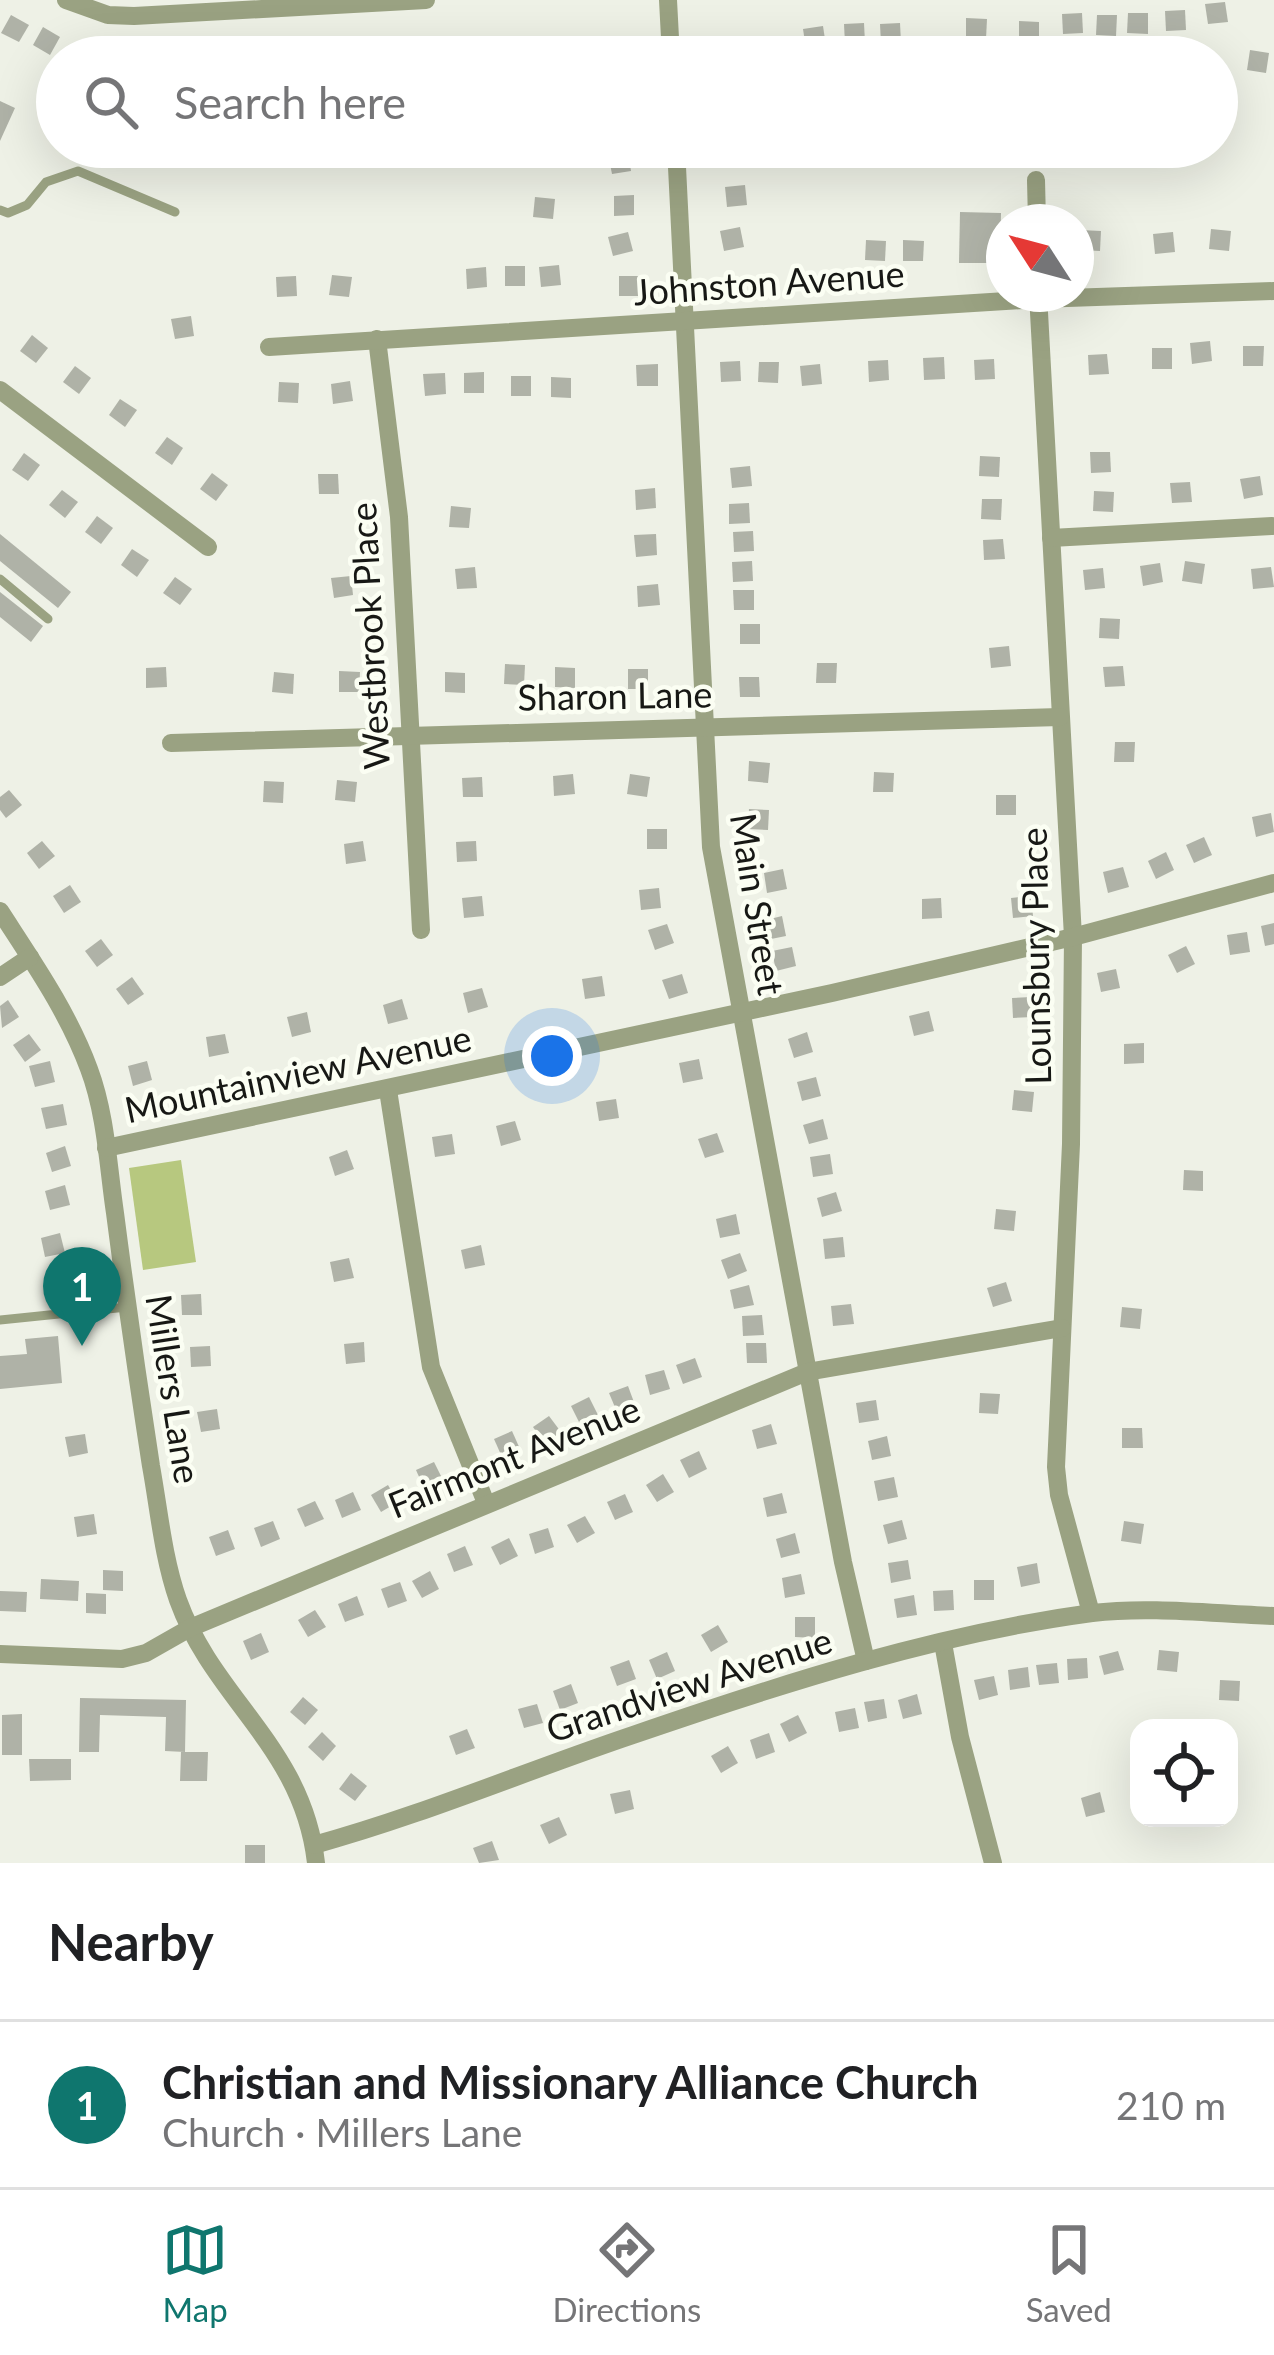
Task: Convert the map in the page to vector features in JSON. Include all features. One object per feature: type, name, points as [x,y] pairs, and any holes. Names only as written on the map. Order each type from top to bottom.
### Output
[{"type":"street","points":[[66,0],[108,15],[134,16],[426,0]]},
{"type":"street","points":[[668,0],[670,36]]},
{"type":"street","name":"Main Street","points":[[677,168],[713,861],[843,1562],[866,1661]]},
{"type":"street","points":[[1036,180],[1037,204]]},
{"type":"street","name":"Johnston Avenue","points":[[1094,295],[1274,291]]},
{"type":"street","name":"Johnston Avenue","points":[[269,347],[986,300]]},
{"type":"street","name":"Lounsbury Place","points":[[1039,312],[1073,938],[1071,1144],[1056,1467],[1059,1496],[1091,1613]]},
{"type":"street","name":"Westbrook Place","points":[[377,340],[399,517],[421,930]]},
{"type":"street","points":[[0,390],[208,547]]},
{"type":"street","points":[[1051,538],[1272,526]]},
{"type":"street","name":"Sharon Lane","points":[[171,743],[1060,717]]},
{"type":"street","name":"Mountainview Avenue","points":[[106,1148],[1073,938],[1274,883]]},
{"type":"street","name":"Millers Lane","points":[[0,911],[73,1029],[91,1074],[163,1535],[177,1597],[190,1628],[287,1768],[305,1806],[315,1854]]},
{"type":"street","points":[[0,976],[30,957]]},
{"type":"street","points":[[388,1090],[430,1367],[486,1503]]},
{"type":"street","name":"Fairmont Avenue","points":[[0,1654],[122,1659],[146,1653],[190,1628],[807,1372],[1062,1328]]},
{"type":"street","name":"Grandview Avenue","points":[[315,1854],[633,1735],[866,1661],[1091,1613],[1137,1610],[1274,1616]]},
{"type":"street","points":[[943,1643],[960,1737],[993,1863]]},
{"type":"lane","points":[[0,210],[8,213],[27,205],[46,182],[78,171],[175,212]]},
{"type":"lane","points":[[0,579],[48,619]]},
{"type":"lane","points":[[0,1320],[127,1307]]},
{"type":"green space","points":[[181,1160],[196,1262],[143,1270],[129,1168]]},
{"type":"building","points":[[1225,2],[1228,22],[1208,24],[1205,4]]},
{"type":"building","points":[[1185,10],[1186,30],[1166,31],[1165,11]]},
{"type":"building","points":[[1082,13],[1083,33],[1063,34],[1062,14]]},
{"type":"building","points":[[1128,13],[1148,13],[1148,34],[1127,33]]},
{"type":"building","points":[[11,15],[29,25],[19,42],[1,33]]},
{"type":"building","points":[[1097,15],[1117,15],[1116,36],[1096,35]]},
{"type":"building","points":[[966,18],[987,19],[986,36],[966,36]]},
{"type":"building","points":[[1019,21],[1039,22],[1039,36],[1019,36]]},
{"type":"building","points":[[864,23],[865,36],[845,36],[844,24]]},
{"type":"building","points":[[900,23],[901,36],[881,36],[880,24]]},
{"type":"building","points":[[823,26],[824,36],[804,36],[803,29]]},
{"type":"building","points":[[43,27],[58,36],[38,36]]},
{"type":"building","points":[[1250,50],[1269,53],[1266,73],[1247,70]]},
{"type":"building","points":[[0,101],[15,108],[0,141]]},
{"type":"building","points":[[745,185],[747,205],[727,207],[725,187]]},
{"type":"building","points":[[634,195],[634,215],[614,216],[614,196]]},
{"type":"building","points":[[535,197],[555,199],[553,219],[533,217]]},
{"type":"building","points":[[960,212],[986,213],[986,263],[959,263]]},
{"type":"building","points":[[740,227],[744,247],[724,251],[720,231]]},
{"type":"building","points":[[1211,229],[1231,231],[1229,251],[1209,249]]},
{"type":"building","points":[[1094,231],[1101,231],[1100,251],[1094,251]]},
{"type":"building","points":[[628,232],[633,251],[613,256],[608,237]]},
{"type":"building","points":[[1173,232],[1175,252],[1155,254],[1153,234]]},
{"type":"building","points":[[866,240],[886,241],[885,261],[865,260]]},
{"type":"building","points":[[903,240],[924,241],[923,261],[903,261]]},
{"type":"building","points":[[559,265],[561,285],[541,287],[539,267]]},
{"type":"building","points":[[505,266],[525,266],[525,286],[505,286]]},
{"type":"building","points":[[486,267],[487,287],[467,289],[466,269]]},
{"type":"building","points":[[332,275],[352,277],[349,297],[329,295]]},
{"type":"building","points":[[296,276],[297,296],[277,297],[276,277]]},
{"type":"building","points":[[619,276],[639,276],[639,296],[619,296]]},
{"type":"building","points":[[191,316],[194,336],[175,339],[171,319]]},
{"type":"building","points":[[32,335],[48,348],[36,363],[20,351]]},
{"type":"building","points":[[1210,341],[1212,361],[1192,364],[1190,343]]},
{"type":"building","points":[[1243,346],[1264,346],[1263,366],[1243,366]]},
{"type":"building","points":[[1152,348],[1172,348],[1172,369],[1152,369]]},
{"type":"building","points":[[1107,354],[1109,374],[1089,375],[1088,355]]},
{"type":"building","points":[[944,357],[945,379],[924,380],[923,358]]},
{"type":"building","points":[[994,359],[995,379],[975,380],[974,360]]},
{"type":"building","points":[[888,360],[889,380],[869,382],[868,361]]},
{"type":"building","points":[[740,361],[741,381],[721,382],[720,362]]},
{"type":"building","points":[[759,362],[779,362],[778,383],[758,382]]},
{"type":"building","points":[[658,364],[658,386],[637,386],[636,365]]},
{"type":"building","points":[[820,364],[822,384],[802,386],[800,366]]},
{"type":"building","points":[[75,366],[91,378],[79,394],[63,382]]},
{"type":"building","points":[[484,372],[484,393],[464,393],[464,373]]},
{"type":"building","points":[[445,373],[446,394],[425,396],[423,374]]},
{"type":"building","points":[[511,376],[531,376],[531,396],[511,396]]},
{"type":"building","points":[[551,377],[571,378],[571,398],[551,397]]},
{"type":"building","points":[[350,381],[353,401],[333,404],[331,384]]},
{"type":"building","points":[[279,382],[299,383],[298,403],[278,402]]},
{"type":"building","points":[[120,399],[137,410],[125,427],[109,415]]},
{"type":"building","points":[[167,437],[183,448],[172,465],[155,453]]},
{"type":"building","points":[[1090,452],[1110,452],[1111,472],[1091,473]]},
{"type":"building","points":[[24,453],[40,465],[28,481],[12,470]]},
{"type":"building","points":[[980,456],[1000,457],[999,477],[979,476]]},
{"type":"building","points":[[750,466],[752,486],[732,488],[730,468]]},
{"type":"building","points":[[212,473],[228,485],[216,501],[200,489]]},
{"type":"building","points":[[318,474],[338,474],[339,494],[319,494]]},
{"type":"building","points":[[1260,476],[1263,495],[1244,499],[1240,479]]},
{"type":"building","points":[[1190,482],[1192,502],[1172,503],[1170,483]]},
{"type":"building","points":[[655,488],[656,508],[636,510],[635,490]]},
{"type":"building","points":[[62,490],[78,502],[65,518],[49,505]]},
{"type":"building","points":[[1094,491],[1114,492],[1113,512],[1093,511]]},
{"type":"building","points":[[982,499],[1002,499],[1001,520],[981,519]]},
{"type":"building","points":[[749,503],[750,523],[729,524],[729,504]]},
{"type":"building","points":[[451,506],[471,508],[469,528],[449,527]]},
{"type":"building","points":[[97,516],[113,528],[101,544],[85,532]]},
{"type":"building","points":[[753,531],[754,551],[734,552],[733,532]]},
{"type":"building","points":[[0,534],[71,592],[58,608],[0,561]]},
{"type":"building","points":[[656,534],[657,555],[636,557],[634,535]]},
{"type":"building","points":[[1003,539],[1005,559],[984,560],[983,540]]},
{"type":"building","points":[[132,549],[149,560],[137,577],[121,565]]},
{"type":"building","points":[[752,561],[753,581],[733,582],[732,562]]},
{"type":"building","points":[[1185,561],[1205,564],[1202,584],[1182,581]]},
{"type":"building","points":[[1160,563],[1163,582],[1143,586],[1140,566]]},
{"type":"building","points":[[475,567],[477,588],[457,589],[455,569]]},
{"type":"building","points":[[1271,567],[1274,587],[1253,589],[1251,569]]},
{"type":"building","points":[[1103,568],[1105,588],[1085,590],[1083,570]]},
{"type":"building","points":[[351,576],[353,595],[334,598],[331,578]]},
{"type":"building","points":[[175,577],[192,589],[180,605],[163,593]]},
{"type":"building","points":[[658,584],[660,605],[638,607],[637,586]]},
{"type":"building","points":[[733,590],[754,590],[754,610],[734,610]]},
{"type":"building","points":[[0,592],[43,626],[31,642],[0,617]]},
{"type":"building","points":[[1100,618],[1120,619],[1119,639],[1099,638]]},
{"type":"building","points":[[740,624],[760,624],[760,644],[740,644]]},
{"type":"building","points":[[1009,646],[1011,666],[991,668],[989,648]]},
{"type":"building","points":[[817,663],[837,663],[836,683],[816,683]]},
{"type":"building","points":[[505,664],[525,665],[524,685],[504,684]]},
{"type":"building","points":[[1123,666],[1125,686],[1105,687],[1103,667]]},
{"type":"building","points":[[166,667],[167,687],[146,688],[146,668]]},
{"type":"building","points":[[555,667],[575,668],[575,688],[555,687]]},
{"type":"building","points":[[628,669],[648,669],[648,689],[628,689]]},
{"type":"building","points":[[339,671],[360,672],[359,692],[339,692]]},
{"type":"building","points":[[274,672],[294,674],[293,694],[272,692]]},
{"type":"building","points":[[445,672],[465,673],[465,693],[445,692]]},
{"type":"building","points":[[739,677],[759,677],[760,697],[740,697]]},
{"type":"building","points":[[1115,742],[1135,742],[1134,762],[1114,762]]},
{"type":"building","points":[[749,761],[770,763],[768,783],[748,781]]},
{"type":"building","points":[[874,772],[894,773],[893,792],[873,792]]},
{"type":"building","points":[[573,774],[575,794],[554,796],[553,776]]},
{"type":"building","points":[[630,774],[650,777],[647,797],[627,794]]},
{"type":"building","points":[[482,777],[483,797],[463,797],[462,778]]},
{"type":"building","points":[[337,780],[357,782],[355,802],[335,800]]},
{"type":"building","points":[[264,781],[284,782],[283,803],[263,802]]},
{"type":"building","points":[[9,790],[22,805],[6,818],[0,797]]},
{"type":"building","points":[[996,795],[1016,795],[1016,815],[996,815]]},
{"type":"building","points":[[749,809],[769,810],[768,830],[748,829]]},
{"type":"building","points":[[1271,813],[1274,832],[1256,837],[1252,817]]},
{"type":"building","points":[[647,829],[667,829],[667,849],[647,849]]},
{"type":"building","points":[[1204,837],[1212,855],[1194,863],[1186,845]]},
{"type":"building","points":[[42,841],[55,856],[39,869],[27,853]]},
{"type":"building","points":[[363,841],[366,861],[346,864],[344,844]]},
{"type":"building","points":[[476,841],[477,861],[457,862],[456,842]]},
{"type":"building","points":[[1166,852],[1174,870],[1156,879],[1148,861]]},
{"type":"building","points":[[1123,867],[1129,887],[1108,893],[1103,872]]},
{"type":"building","points":[[783,869],[787,889],[767,893],[764,873]]},
{"type":"building","points":[[70,885],[81,902],[64,913],[53,896]]},
{"type":"building","points":[[659,888],[661,908],[641,910],[639,890]]},
{"type":"building","points":[[482,896],[484,916],[464,918],[462,898]]},
{"type":"building","points":[[1031,896],[1033,916],[1013,918],[1011,898]]},
{"type":"building","points":[[941,898],[942,918],[922,919],[922,899]]},
{"type":"building","points":[[782,916],[786,936],[766,940],[762,921]]},
{"type":"building","points":[[1274,923],[1274,944],[1265,946],[1261,926]]},
{"type":"building","points":[[667,924],[674,943],[655,950],[648,930]]},
{"type":"building","points":[[1247,932],[1250,952],[1230,955],[1227,935]]},
{"type":"building","points":[[101,939],[113,955],[97,967],[85,951]]},
{"type":"building","points":[[1186,946],[1195,964],[1177,973],[1168,955]]},
{"type":"building","points":[[792,947],[796,966],[776,971],[772,951]]},
{"type":"building","points":[[1116,969],[1120,988],[1101,992],[1097,973]]},
{"type":"building","points":[[682,974],[688,993],[669,999],[662,980]]},
{"type":"building","points":[[602,976],[605,996],[585,999],[582,979]]},
{"type":"building","points":[[132,977],[144,994],[128,1005],[116,989]]},
{"type":"building","points":[[482,988],[488,1007],[468,1013],[463,993]]},
{"type":"building","points":[[1032,997],[1033,1017],[1013,1018],[1012,998]]},
{"type":"building","points":[[402,999],[408,1019],[388,1024],[383,1005]]},
{"type":"building","points":[[8,1000],[19,1017],[2,1028],[0,1006]]},
{"type":"building","points":[[929,1011],[934,1031],[914,1036],[909,1016]]},
{"type":"building","points":[[307,1012],[311,1032],[292,1037],[287,1017]]},
{"type":"building","points":[[807,1032],[813,1052],[794,1058],[788,1039]]},
{"type":"building","points":[[29,1034],[41,1050],[25,1062],[13,1045]]},
{"type":"building","points":[[225,1034],[229,1053],[209,1057],[206,1037]]},
{"type":"building","points":[[1144,1043],[1144,1063],[1124,1064],[1124,1044]]},
{"type":"building","points":[[699,1059],[703,1079],[683,1083],[679,1063]]},
{"type":"building","points":[[50,1061],[55,1082],[35,1087],[29,1066]]},
{"type":"building","points":[[147,1061],[152,1080],[133,1086],[128,1066]]},
{"type":"building","points":[[816,1077],[821,1096],[802,1101],[797,1082]]},
{"type":"building","points":[[1014,1090],[1034,1092],[1032,1112],[1012,1110]]},
{"type":"building","points":[[616,1099],[619,1118],[599,1121],[596,1102]]},
{"type":"building","points":[[63,1104],[67,1125],[46,1129],[41,1108]]},
{"type":"building","points":[[823,1119],[828,1139],[809,1144],[803,1125]]},
{"type":"building","points":[[515,1121],[521,1140],[501,1146],[496,1126]]},
{"type":"building","points":[[717,1133],[724,1152],[705,1158],[698,1139]]},
{"type":"building","points":[[452,1134],[455,1154],[435,1157],[432,1137]]},
{"type":"building","points":[[65,1146],[71,1166],[52,1172],[46,1153]]},
{"type":"building","points":[[347,1150],[354,1169],[335,1176],[329,1157]]},
{"type":"building","points":[[830,1154],[833,1174],[813,1177],[810,1157]]},
{"type":"building","points":[[1184,1170],[1203,1171],[1203,1191],[1183,1190]]},
{"type":"building","points":[[65,1185],[70,1205],[50,1210],[45,1191]]},
{"type":"building","points":[[836,1192],[842,1211],[822,1217],[817,1198]]},
{"type":"building","points":[[996,1209],[1016,1211],[1014,1231],[994,1229]]},
{"type":"building","points":[[736,1214],[740,1234],[720,1238],[716,1219]]},
{"type":"building","points":[[60,1233],[65,1253],[45,1257],[41,1238]]},
{"type":"building","points":[[843,1237],[845,1257],[825,1259],[823,1239]]},
{"type":"building","points":[[481,1245],[485,1265],[465,1269],[461,1250]]},
{"type":"building","points":[[740,1253],[747,1271],[728,1279],[721,1260]]},
{"type":"building","points":[[349,1258],[354,1278],[334,1282],[330,1262]]},
{"type":"building","points":[[71,1268],[72,1288],[52,1289],[51,1269]]},
{"type":"building","points":[[1006,1282],[1012,1301],[993,1307],[987,1288]]},
{"type":"building","points":[[749,1285],[754,1305],[734,1309],[730,1290]]},
{"type":"building","points":[[201,1294],[202,1315],[182,1315],[181,1295]]},
{"type":"building","points":[[851,1304],[854,1324],[833,1326],[831,1306]]},
{"type":"building","points":[[1122,1307],[1142,1309],[1140,1329],[1120,1327]]},
{"type":"building","points":[[762,1315],[764,1335],[743,1336],[742,1316]]},
{"type":"building","points":[[58,1336],[62,1383],[0,1389],[0,1356],[27,1354],[25,1339]]},
{"type":"building","points":[[364,1342],[365,1362],[346,1364],[344,1344]]},
{"type":"building","points":[[746,1343],[766,1343],[767,1363],[747,1363]]},
{"type":"building","points":[[210,1346],[211,1366],[191,1367],[190,1347]]},
{"type":"building","points":[[695,1358],[702,1377],[683,1384],[676,1365]]},
{"type":"building","points":[[664,1370],[670,1389],[650,1395],[645,1375]]},
{"type":"building","points":[[628,1386],[635,1405],[617,1412],[609,1393]]},
{"type":"building","points":[[980,1393],[1000,1394],[998,1414],[979,1413]]},
{"type":"building","points":[[589,1397],[598,1415],[580,1424],[571,1406]]},
{"type":"building","points":[[876,1400],[879,1420],[859,1423],[856,1403]]},
{"type":"building","points":[[217,1409],[220,1429],[201,1432],[197,1412]]},
{"type":"building","points":[[549,1416],[561,1432],[545,1444],[533,1427]]},
{"type":"building","points":[[771,1424],[777,1444],[757,1449],[752,1430]]},
{"type":"building","points":[[1122,1428],[1142,1428],[1143,1448],[1122,1448]]},
{"type":"building","points":[[512,1431],[520,1449],[502,1457],[494,1439]]},
{"type":"building","points":[[85,1434],[88,1453],[69,1457],[65,1437]]},
{"type":"building","points":[[887,1436],[891,1456],[872,1460],[868,1441]]},
{"type":"building","points":[[699,1451],[707,1469],[689,1478],[680,1460]]},
{"type":"building","points":[[434,1462],[443,1480],[424,1488],[416,1470]]},
{"type":"building","points":[[663,1474],[674,1492],[657,1502],[646,1485]]},
{"type":"building","points":[[894,1477],[898,1497],[878,1501],[874,1481]]},
{"type":"building","points":[[388,1485],[398,1502],[381,1512],[371,1495]]},
{"type":"building","points":[[353,1492],[361,1510],[342,1518],[335,1500]]},
{"type":"building","points":[[782,1493],[787,1513],[767,1517],[763,1498]]},
{"type":"building","points":[[625,1494],[633,1512],[615,1520],[607,1502]]},
{"type":"building","points":[[315,1501],[324,1519],[305,1527],[297,1509]]},
{"type":"building","points":[[94,1514],[97,1534],[77,1537],[74,1517]]},
{"type":"building","points":[[585,1516],[595,1533],[577,1543],[567,1525]]},
{"type":"building","points":[[902,1520],[907,1539],[888,1544],[883,1525]]},
{"type":"building","points":[[273,1521],[280,1539],[261,1547],[254,1528]]},
{"type":"building","points":[[1124,1521],[1144,1524],[1141,1544],[1121,1541]]},
{"type":"building","points":[[548,1528],[554,1547],[535,1554],[529,1534]]},
{"type":"building","points":[[228,1530],[235,1549],[216,1556],[209,1537]]},
{"type":"building","points":[[795,1533],[800,1553],[781,1558],[776,1539]]},
{"type":"building","points":[[509,1538],[518,1556],[500,1565],[491,1547]]},
{"type":"building","points":[[465,1546],[473,1565],[454,1572],[447,1554]]},
{"type":"building","points":[[908,1560],[911,1579],[891,1583],[888,1563]]},
{"type":"building","points":[[1037,1563],[1040,1583],[1021,1587],[1017,1567]]},
{"type":"building","points":[[103,1570],[123,1571],[123,1591],[103,1590]]},
{"type":"building","points":[[430,1571],[439,1589],[422,1598],[412,1581]]},
{"type":"building","points":[[801,1574],[805,1594],[785,1598],[782,1578]]},
{"type":"building","points":[[41,1579],[79,1581],[78,1601],[40,1599]]},
{"type":"building","points":[[974,1580],[994,1580],[994,1600],[974,1600]]},
{"type":"building","points":[[400,1582],[407,1601],[388,1608],[381,1589]]},
{"type":"building","points":[[953,1590],[954,1610],[934,1611],[933,1591]]},
{"type":"building","points":[[0,1591],[27,1592],[26,1612],[0,1611]]},
{"type":"building","points":[[86,1593],[106,1594],[106,1614],[86,1613]]},
{"type":"building","points":[[914,1595],[917,1615],[897,1618],[894,1599]]},
{"type":"building","points":[[357,1596],[364,1615],[345,1622],[338,1604]]},
{"type":"building","points":[[315,1610],[326,1627],[308,1637],[298,1620]]},
{"type":"building","points":[[795,1617],[815,1617],[815,1638],[795,1637]]},
{"type":"building","points":[[718,1625],[728,1642],[711,1652],[701,1635]]},
{"type":"building","points":[[261,1633],[269,1652],[251,1660],[243,1641]]},
{"type":"building","points":[[1159,1650],[1179,1652],[1177,1672],[1157,1670]]},
{"type":"building","points":[[1118,1651],[1124,1670],[1104,1675],[1099,1656]]},
{"type":"building","points":[[667,1652],[675,1671],[657,1679],[649,1660]]},
{"type":"building","points":[[1087,1658],[1088,1678],[1068,1680],[1067,1659]]},
{"type":"building","points":[[629,1660],[636,1679],[617,1686],[610,1667]]},
{"type":"building","points":[[1057,1663],[1059,1683],[1039,1685],[1036,1665]]},
{"type":"building","points":[[1028,1667],[1030,1687],[1010,1690],[1008,1670]]},
{"type":"building","points":[[994,1676],[998,1695],[979,1700],[974,1680]]},
{"type":"building","points":[[1220,1680],[1240,1681],[1239,1701],[1219,1700]]},
{"type":"building","points":[[571,1684],[578,1703],[560,1710],[553,1691]]},
{"type":"building","points":[[917,1694],[922,1714],[903,1719],[898,1700]]},
{"type":"building","points":[[303,1697],[318,1710],[305,1725],[290,1712]]},
{"type":"building","points":[[80,1698],[186,1700],[185,1752],[165,1751],[166,1717],[100,1715],[99,1752],[79,1752]]},
{"type":"building","points":[[884,1699],[887,1718],[868,1722],[864,1702]]},
{"type":"building","points":[[537,1704],[543,1723],[524,1728],[518,1709]]},
{"type":"building","points":[[855,1708],[859,1728],[839,1732],[835,1712]]},
{"type":"building","points":[[22,1714],[22,1755],[2,1755],[2,1715]]},
{"type":"building","points":[[798,1715],[807,1733],[789,1742],[780,1724]]},
{"type":"building","points":[[467,1729],[475,1748],[456,1755],[449,1736]]},
{"type":"building","points":[[322,1732],[336,1746],[323,1761],[308,1747]]},
{"type":"building","points":[[769,1733],[775,1752],[756,1759],[750,1740]]},
{"type":"building","points":[[728,1746],[738,1763],[721,1773],[711,1756]]},
{"type":"building","points":[[181,1752],[208,1752],[207,1781],[180,1781]]},
{"type":"building","points":[[29,1759],[71,1759],[71,1780],[30,1781]]},
{"type":"building","points":[[351,1773],[367,1786],[355,1801],[339,1789]]},
{"type":"building","points":[[630,1790],[634,1809],[615,1814],[610,1794]]},
{"type":"building","points":[[1100,1792],[1105,1812],[1086,1817],[1081,1798]]},
{"type":"building","points":[[559,1817],[567,1835],[549,1844],[540,1825]]},
{"type":"building","points":[[492,1841],[499,1860],[479,1863],[473,1848]]},
{"type":"building","points":[[245,1845],[265,1845],[265,1863],[245,1863]]},
{"type":"place","name":"Christian and Missionary Alliance Church","points":[[82,1346]]}]
